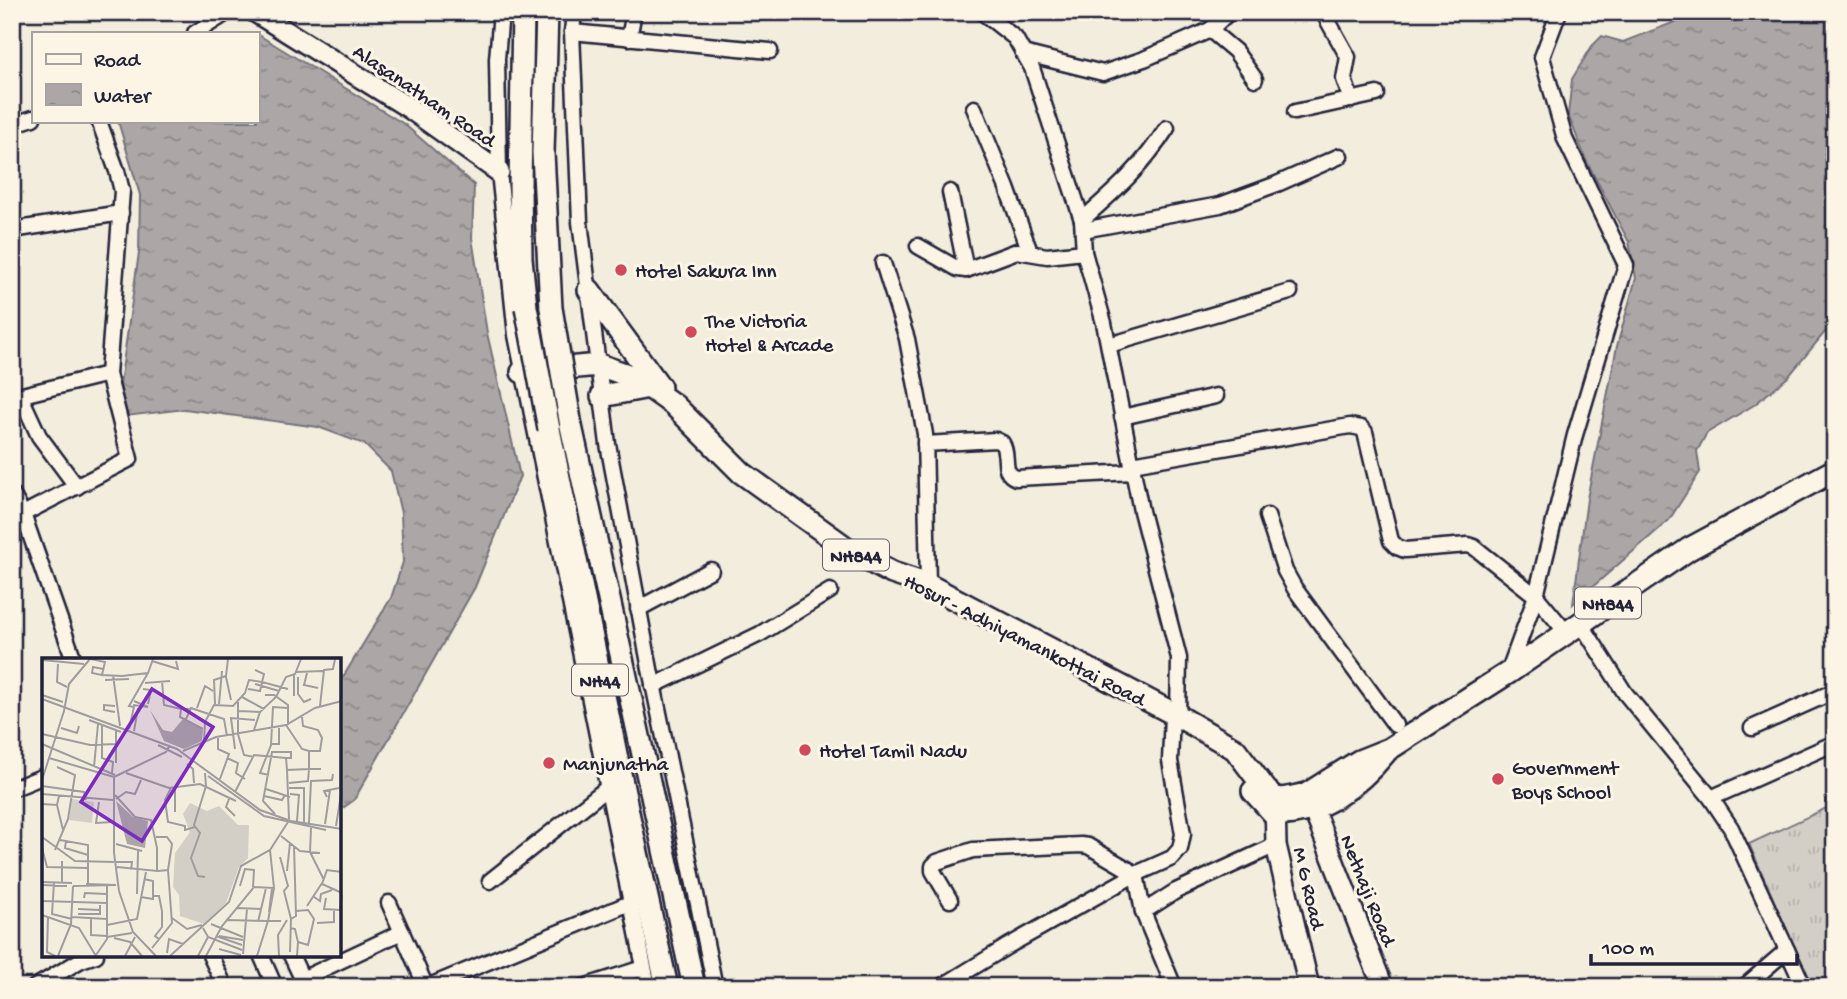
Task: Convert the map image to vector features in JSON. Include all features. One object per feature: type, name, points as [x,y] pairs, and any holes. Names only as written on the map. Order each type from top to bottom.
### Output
[{"type":"highway","name":"NH44","points":[[523,12],[520,186],[526,307],[629,817],[667,987]]},
{"type":"highway","name":"NH44","points":[[547,12],[543,153],[551,309],[571,426],[694,987]]},
{"type":"highway","points":[[589,290],[674,405]]},
{"type":"highway","name":"Hosur - Adhiyamankottai Road","points":[[522,372],[599,365],[636,378],[674,405],[742,473],[852,552],[892,573],[928,585],[1235,749],[1275,806]]},
{"type":"highway","points":[[602,396],[649,387]]},
{"type":"highway","name":"NH844","points":[[1275,806],[1283,799],[1310,802],[1367,775],[1389,749],[1508,673],[1689,549],[1834,472]]},
{"type":"main road","name":"Alasanatham Road","points":[[255,12],[409,108],[499,172]]},
{"type":"main road","name":"Nethaji Road","points":[[1310,802],[1383,987]]},
{"type":"main road","name":"M G Road","points":[[1275,806],[1276,845],[1309,987]]},
{"type":"street","points":[[197,32],[228,12]]},
{"type":"street","points":[[501,12],[497,59],[499,172],[522,372],[648,987]]},
{"type":"street","points":[[574,12],[572,32],[580,222],[608,444],[653,686],[715,987]]},
{"type":"street","points":[[629,38],[634,12]]},
{"type":"street","points":[[941,987],[1136,874],[1172,858],[1180,849],[1183,834],[1170,761],[1179,658],[1141,512],[1109,345],[1084,252],[1082,225],[1031,68],[1014,38],[982,12]]},
{"type":"street","points":[[1023,53],[1104,73],[1210,30],[1229,12]]},
{"type":"street","points":[[1323,12],[1348,57],[1344,79],[1351,100]]},
{"type":"street","points":[[1508,673],[1536,596],[1575,435],[1626,265],[1565,139],[1542,57],[1559,12]]},
{"type":"street","points":[[1210,30],[1235,51],[1255,79]]},
{"type":"street","points":[[572,32],[770,51]]},
{"type":"street","points":[[1295,112],[1377,93]]},
{"type":"street","points":[[974,108],[1030,253]]},
{"type":"street","points":[[12,125],[32,118]]},
{"type":"street","points":[[23,514],[130,459],[108,374],[122,191],[99,122]]},
{"type":"street","points":[[1082,225],[1149,156],[1167,128]]},
{"type":"street","points":[[1082,225],[1220,205],[1277,184],[1340,156]]},
{"type":"street","points":[[950,191],[966,270]]},
{"type":"street","points":[[12,230],[121,213]]},
{"type":"street","points":[[918,246],[958,269],[966,270],[1017,251],[1046,256],[1084,252]]},
{"type":"street","points":[[883,263],[907,339],[925,444],[928,585]]},
{"type":"street","points":[[1109,345],[1290,292]]},
{"type":"street","points":[[77,487],[39,436],[16,396],[108,374]]},
{"type":"street","points":[[1122,417],[1216,396]]},
{"type":"street","points":[[925,444],[996,440],[1005,447],[1006,470],[1010,476],[1016,478],[1132,468],[1350,426],[1361,428],[1365,432],[1391,541],[1405,550],[1468,545],[1474,547],[1573,627],[1711,798],[1731,828],[1804,987]]},
{"type":"street","points":[[12,494],[23,514],[73,658]]},
{"type":"street","points":[[1267,516],[1285,571],[1295,589],[1395,724]]},
{"type":"street","points":[[638,609],[711,570]]},
{"type":"street","points":[[653,686],[760,634],[830,592]]},
{"type":"street","points":[[1752,728],[1835,691]]},
{"type":"street","points":[[1711,798],[1835,743]]},
{"type":"street","points":[[12,789],[42,777]]},
{"type":"street","points":[[490,881],[607,788]]},
{"type":"street","points":[[1143,912],[1176,891],[1276,845]]},
{"type":"street","points":[[950,900],[933,871],[937,862],[973,850],[1088,846],[1136,874],[1143,912],[1174,987]]},
{"type":"street","points":[[389,904],[426,987],[630,903]]},
{"type":"street","points":[[293,957],[304,983],[402,932]]},
{"type":"street","points":[[1744,987],[1787,950]]},
{"type":"street","points":[[35,987],[90,957]]},
{"type":"street","points":[[211,957],[225,987]]},
{"type":"street","points":[[262,957],[275,987]]},
{"type":"street","points":[[583,987],[643,968]]},
{"type":"green space","points":[[1835,804],[1835,987],[1812,987],[1749,844]]},
{"type":"water","points":[[1701,12],[1835,12],[1835,320],[1788,377],[1754,405],[1707,433],[1697,451],[1700,472],[1669,520],[1573,604],[1587,499],[1617,346],[1636,278],[1629,242],[1586,160],[1568,114],[1572,79],[1592,46],[1602,36],[1623,42]]},
{"type":"water","points":[[259,35],[404,124],[474,185],[472,238],[487,333],[520,476],[475,587],[354,800],[341,809],[341,680],[391,598],[403,562],[401,513],[391,471],[364,444],[318,427],[185,409],[126,416],[120,384],[139,253],[140,195],[118,122],[259,122]]},
{"type":"place","name":"Hotel Sakura Inn","points":[[621,270]]},
{"type":"place","name":"The Victoria Hotel & Arcade","points":[[691,332]]},
{"type":"place","name":"Hotel Tamil Nadu","points":[[805,750]]},
{"type":"place","name":"Manjunatha","points":[[549,763]]},
{"type":"place","name":"Government Boys School","points":[[1498,779]]}]
